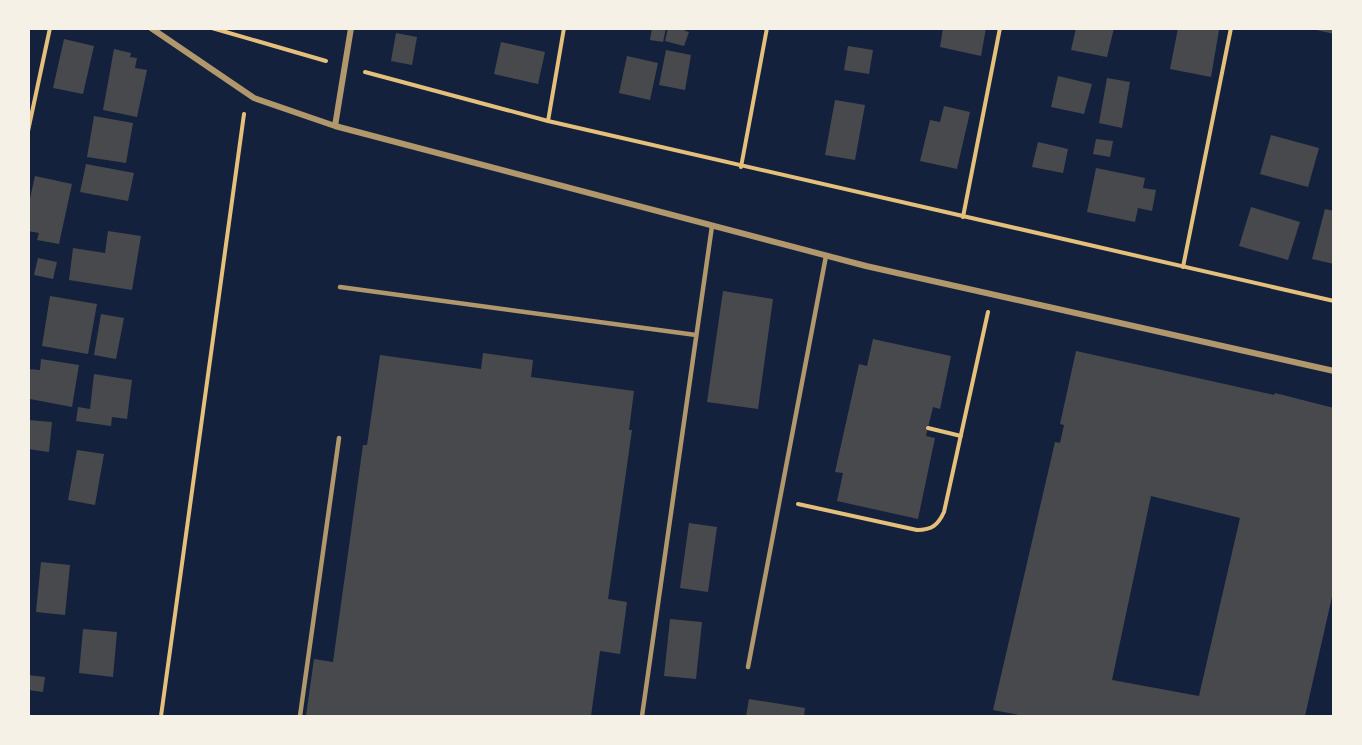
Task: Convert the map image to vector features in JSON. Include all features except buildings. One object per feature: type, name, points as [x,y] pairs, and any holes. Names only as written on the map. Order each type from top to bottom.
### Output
[{"type":"street","points":[[151,28],[254,98],[335,126],[825,256],[1334,371]]},
{"type":"street","points":[[335,126],[351,28]]},
{"type":"lane","points":[[642,717],[712,225]]},
{"type":"lane","points":[[748,667],[825,256]]},
{"type":"lane","points":[[340,287],[696,335]]},
{"type":"lane","points":[[300,717],[339,438]]},
{"type":"path","points":[[28,130],[50,28]]},
{"type":"path","points":[[212,28],[548,121],[963,218],[1334,301]]},
{"type":"path","points":[[548,121],[564,28]]},
{"type":"path","points":[[741,166],[767,28]]},
{"type":"path","points":[[963,218],[1000,28]]},
{"type":"path","points":[[1183,267],[1231,28]]},
{"type":"path","points":[[161,717],[247,93]]},
{"type":"path","points":[[780,500],[917,530],[927,530],[939,521],[944,512],[992,294]]},
{"type":"path","points":[[928,428],[961,435]]}]
